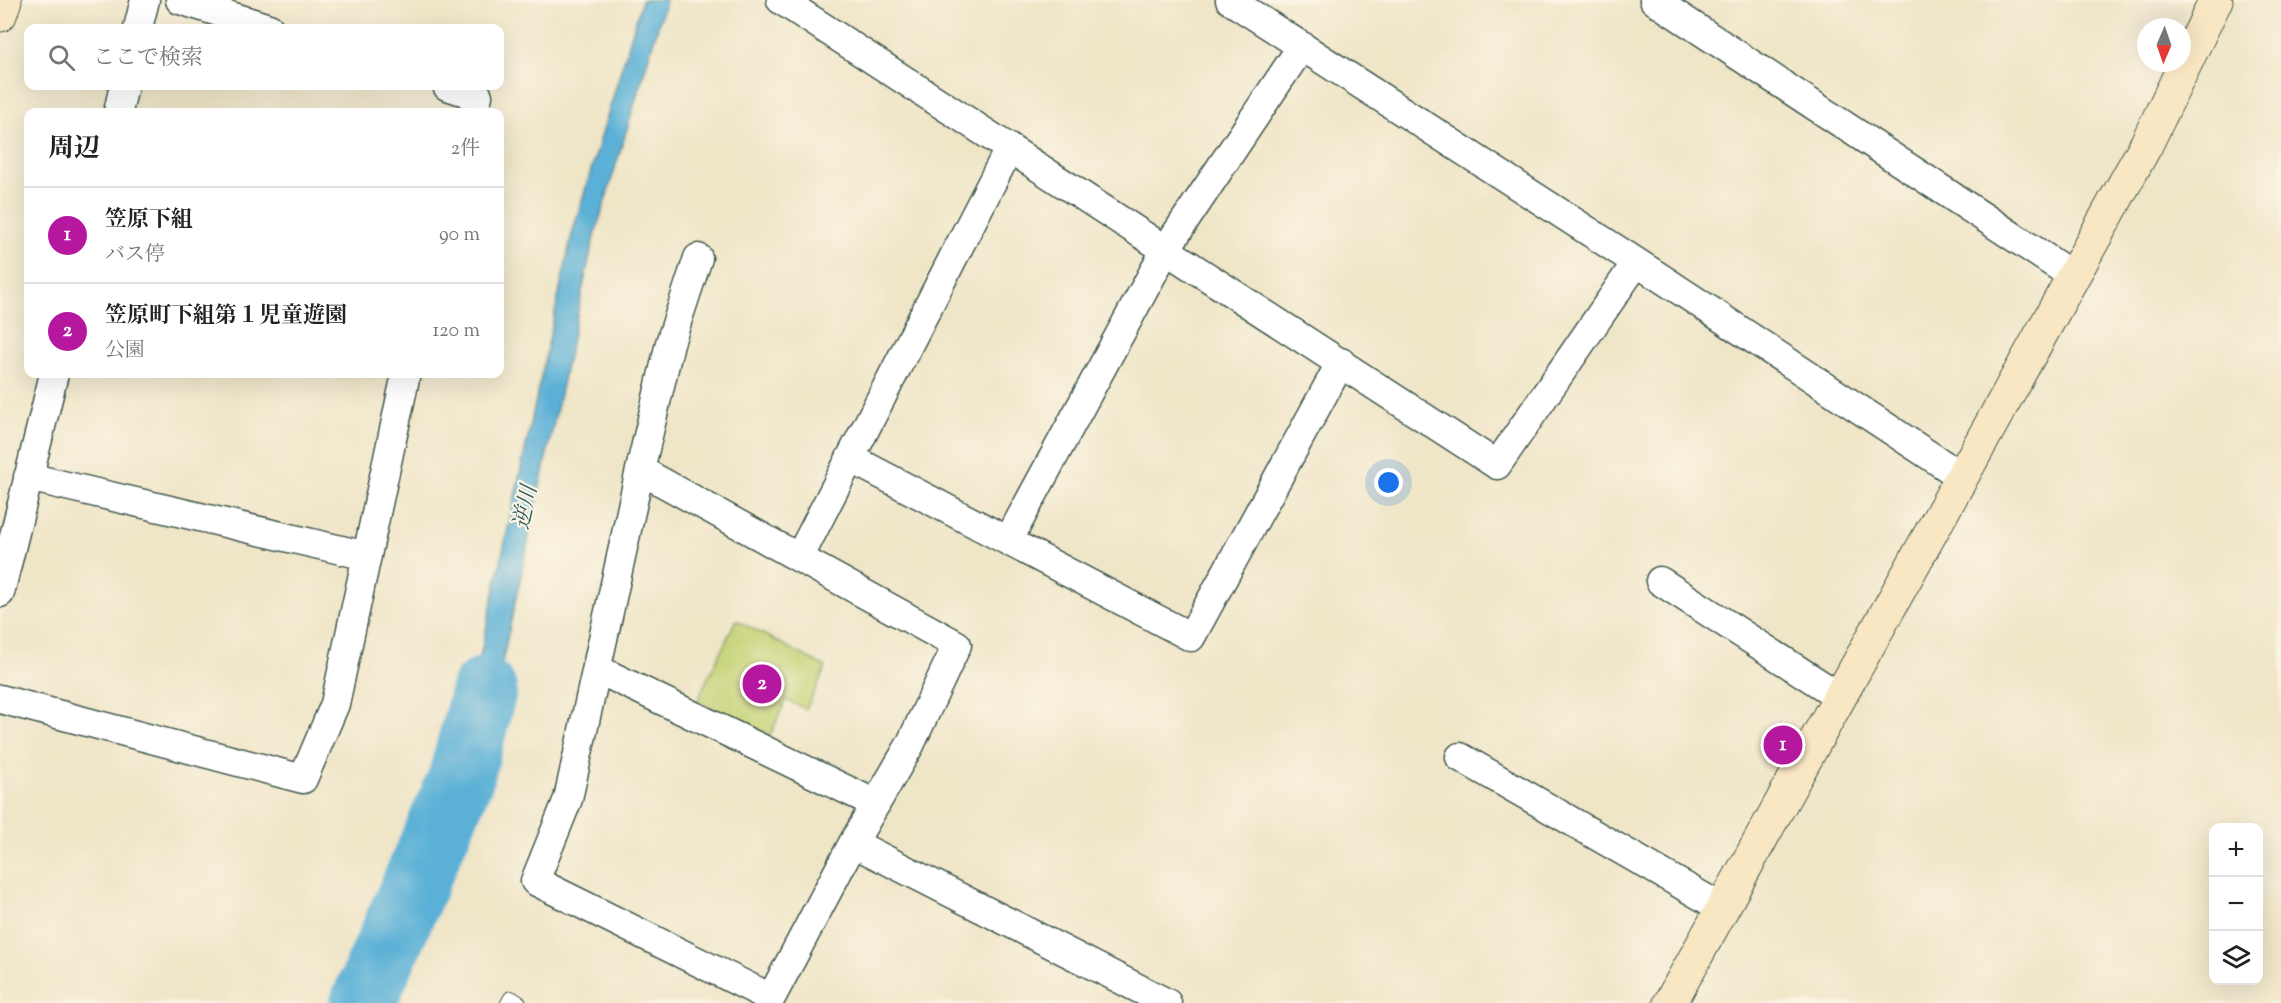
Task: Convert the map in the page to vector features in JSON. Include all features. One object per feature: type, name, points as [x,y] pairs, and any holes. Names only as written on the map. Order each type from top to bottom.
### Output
[{"type":"street","points":[[0,15],[5,0]]},
{"type":"street","points":[[139,24],[145,0]]},
{"type":"street","points":[[180,0],[256,24]]},
{"type":"street","points":[[781,0],[1497,465],[1636,262]]},
{"type":"street","points":[[1230,0],[1636,262],[1962,477]]},
{"type":"street","points":[[1654,0],[2073,276]]},
{"type":"street","points":[[1670,1003],[2146,145],[2216,0]]},
{"type":"street","points":[[1008,541],[1166,249],[1302,46]]},
{"type":"street","points":[[119,108],[123,90]]},
{"type":"street","points":[[459,90],[478,96],[474,108]]},
{"type":"street","points":[[799,558],[1009,149]]},
{"type":"street","points":[[640,470],[957,645],[910,746],[853,843],[771,998],[535,881],[568,799],[640,470],[670,343],[698,258]]},
{"type":"street","points":[[850,458],[1191,637],[1341,362]]},
{"type":"street","points":[[0,593],[5,547],[28,477],[53,378]]},
{"type":"street","points":[[0,699],[303,779],[335,704],[405,378]]},
{"type":"street","points":[[28,477],[367,556]]},
{"type":"street","points":[[1660,581],[1839,697]]},
{"type":"street","points":[[597,669],[876,804]]},
{"type":"street","points":[[1460,757],[1722,908]]},
{"type":"street","points":[[853,843],[1167,1003]]},
{"type":"lane","points":[[508,1003],[511,998],[519,1003]]},
{"type":"green space","points":[[736,620],[826,667],[806,709],[786,700],[770,736],[697,701]]},
{"type":"water","points":[[642,0],[666,0],[593,241],[497,686],[471,782],[449,775],[475,680],[572,234]]},
{"type":"waterway","name":"逆川","points":[[363,1003],[461,778],[484,690]]},
{"type":"place","name":"笠原町下組第１児童遊園","points":[[762,684]]},
{"type":"place","name":"笠原下組","points":[[1783,745]]}]
